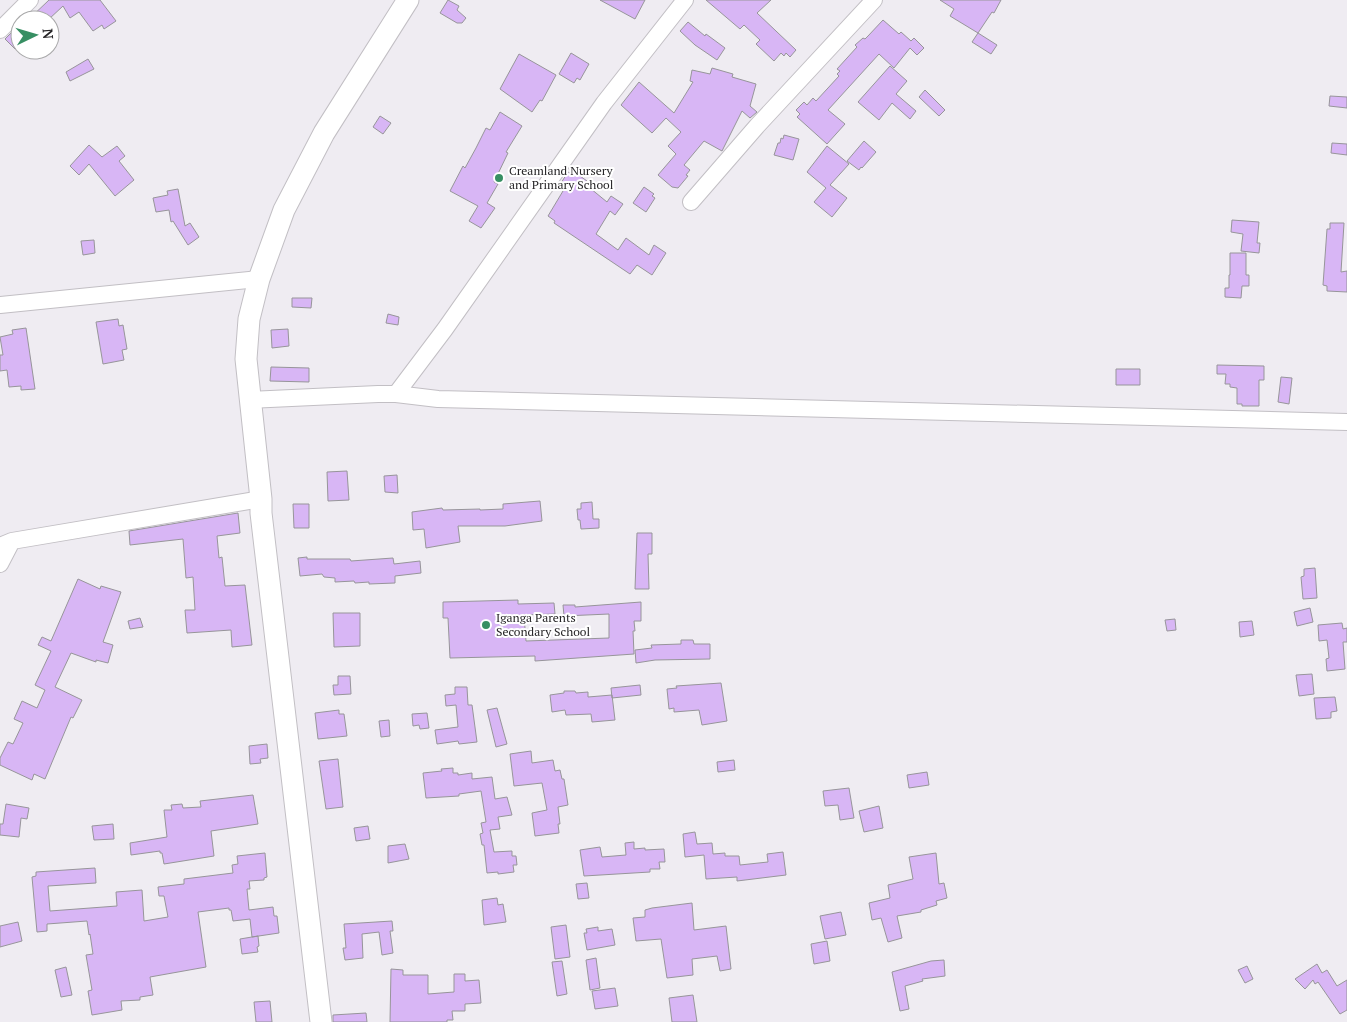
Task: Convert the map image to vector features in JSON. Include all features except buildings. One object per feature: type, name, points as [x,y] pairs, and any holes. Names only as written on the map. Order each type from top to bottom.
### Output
[{"type":"main road","points":[[321,1022],[261,513],[246,360],[249,319],[259,278],[284,210],[324,133],[408,0]]},
{"type":"street","points":[[0,30],[30,0]]},
{"type":"street","points":[[396,394],[445,329],[604,103],[685,0]]},
{"type":"street","points":[[691,202],[757,126],[874,0]]},
{"type":"street","points":[[0,306],[259,278]]},
{"type":"street","points":[[250,400],[396,394],[438,399],[1347,422]]},
{"type":"street","points":[[0,564],[6,544],[261,499]]},
{"type":"place","name":"Creamland Nursery and Primary School","points":[[499,178]]},
{"type":"place","name":"Iganga Parents Secondary School","points":[[486,625]]}]
